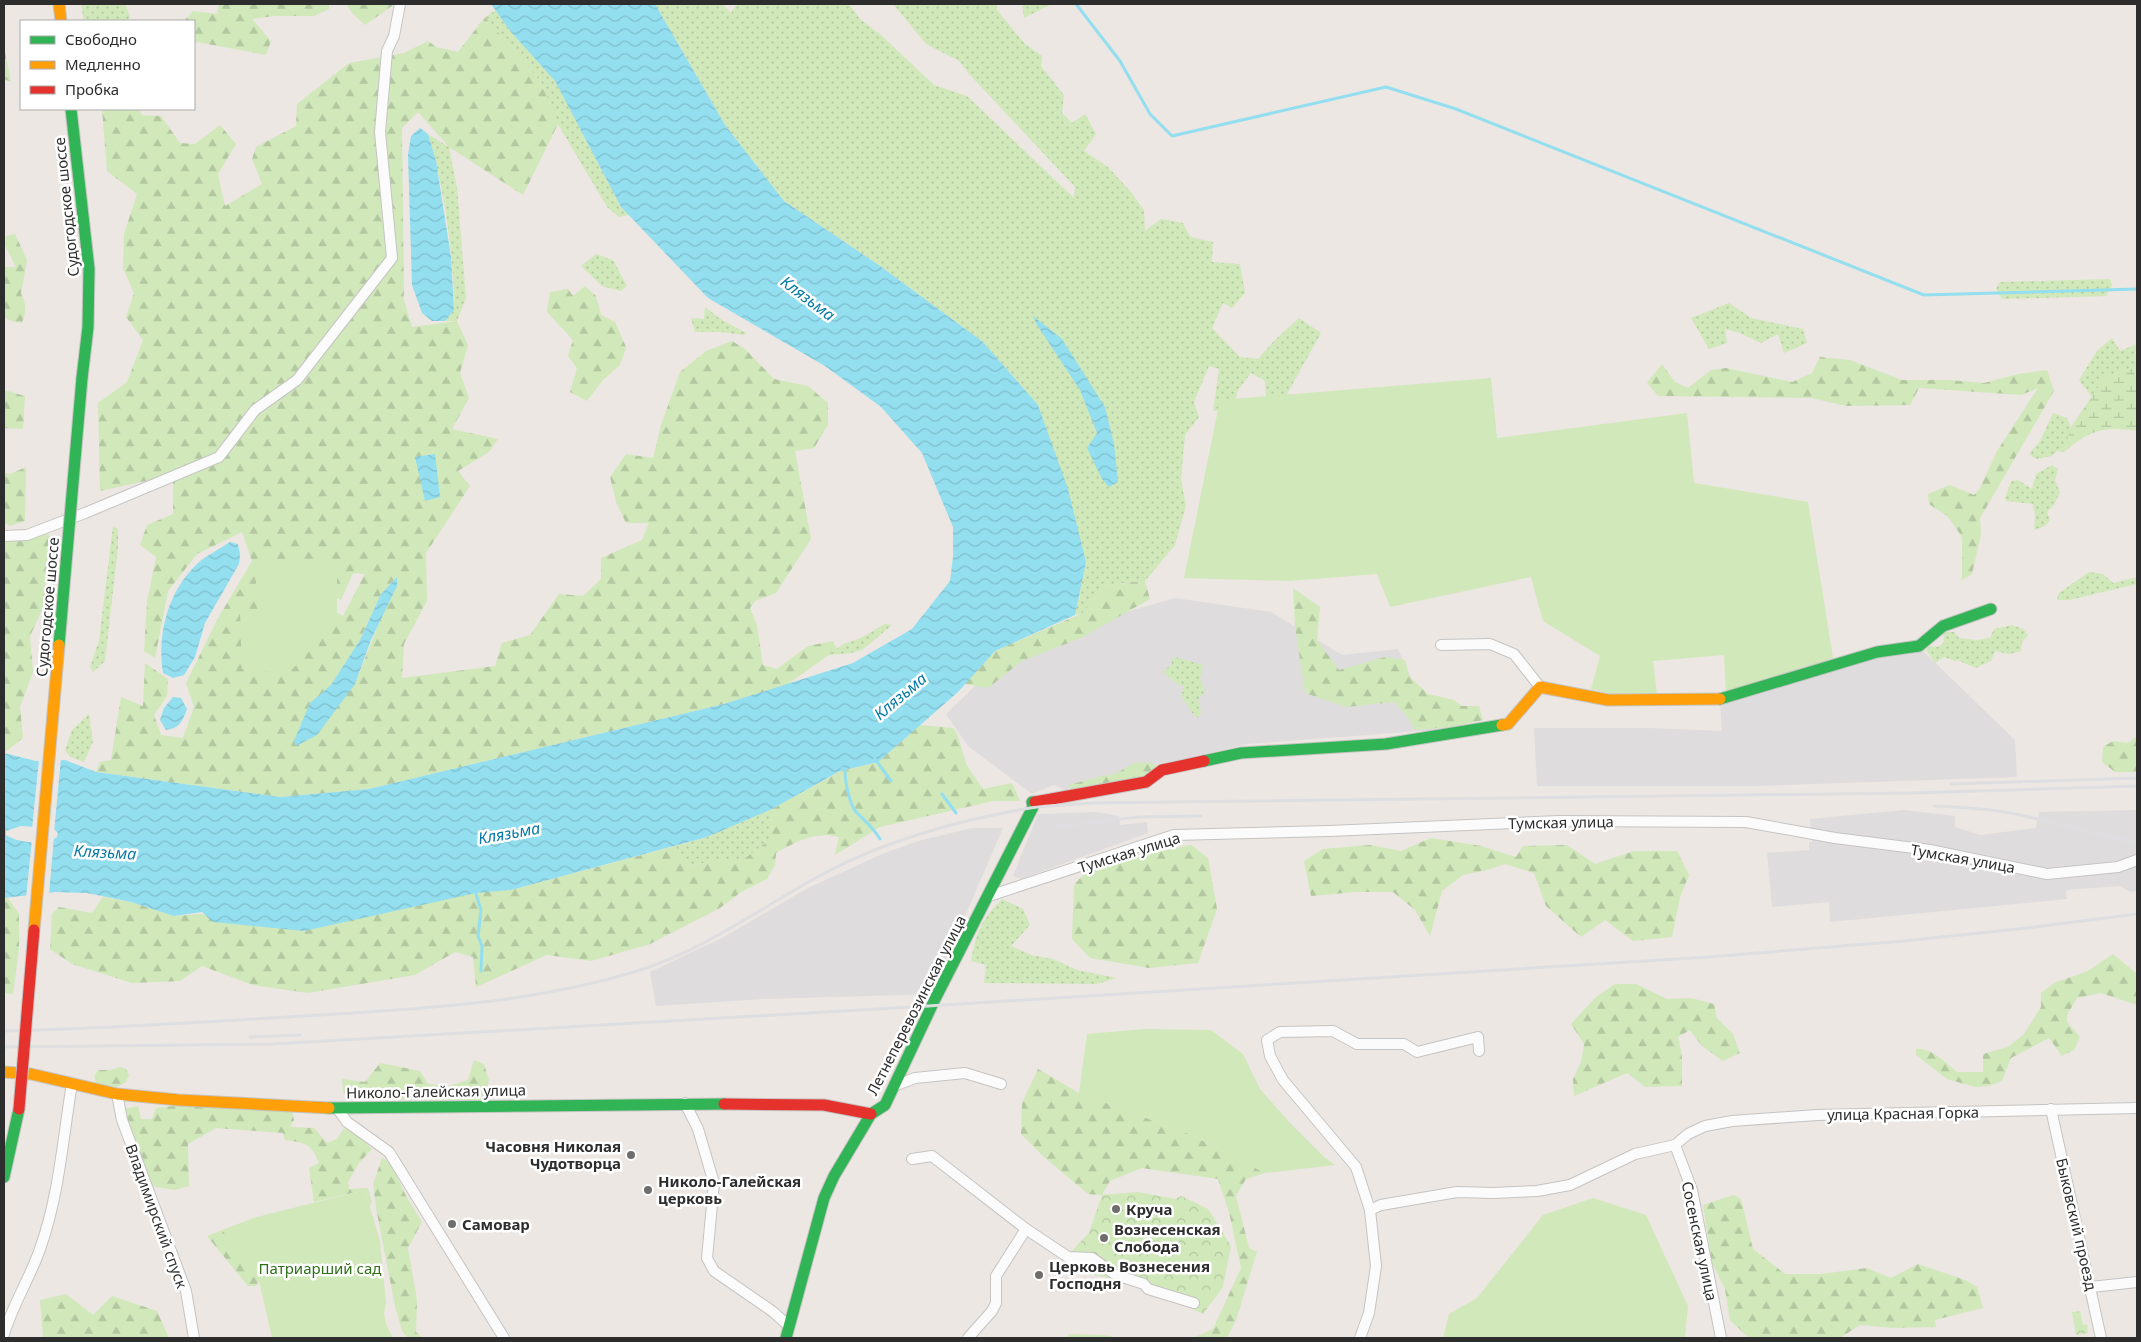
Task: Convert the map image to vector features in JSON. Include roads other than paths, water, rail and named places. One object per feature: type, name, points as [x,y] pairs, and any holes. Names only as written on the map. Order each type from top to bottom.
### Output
[{"type":"street","points":[[59,4],[61,20]]},
{"type":"street","points":[[4,536],[27,535],[84,514],[121,496],[219,457],[256,410],[297,380],[392,258],[380,132],[387,51],[394,36],[400,4]]},
{"type":"street","name":"Судогодское шоссе","points":[[4,1177],[8,1150],[18,1109],[88,327],[89,269],[71,110]]},
{"type":"street","points":[[1441,645],[1490,644],[1514,654],[1540,687],[1608,700],[1719,699],[1877,652],[1919,646],[1943,626],[1991,609]]},
{"type":"street","name":"Летнеперевозинская улица","points":[[786,1338],[824,1198],[834,1176],[872,1114],[884,1105],[935,999],[1033,808],[1032,802],[1146,782],[1162,770],[1241,753],[1386,744],[1508,724],[1540,687]]},
{"type":"street","name":"Тумская улица","points":[[989,896],[1174,835],[1329,831],[1559,821],[1746,822],[1835,838],[1930,850],[2048,874],[2118,867],[2137,860]]},
{"type":"street","points":[[1360,1338],[1369,1314],[1376,1266],[1370,1210],[1356,1166],[1283,1080],[1270,1056],[1267,1040],[1280,1032],[1333,1030],[1357,1044],[1404,1044],[1417,1052],[1478,1037],[1479,1051]]},
{"type":"street","name":"Николо-Галейская улица","points":[[4,1072],[31,1074],[117,1094],[179,1100],[337,1108],[685,1103],[824,1105],[872,1114]]},
{"type":"street","points":[[894,1086],[915,1078],[965,1074],[1001,1084]]},
{"type":"street","points":[[4,1334],[9,1318],[40,1249],[52,1206],[72,1083]]},
{"type":"street","name":"Владимирский спуск","points":[[117,1094],[122,1120],[186,1291],[194,1338]]},
{"type":"street","points":[[685,1103],[698,1129],[714,1183],[707,1258],[714,1270],[772,1311],[789,1326]]},
{"type":"street","points":[[337,1108],[347,1122],[389,1152],[504,1338]]},
{"type":"street","name":"улица Красная Горка","points":[[1675,1145],[1688,1134],[1705,1126],[1732,1121],[1816,1115],[2137,1108]]},
{"type":"street","name":"Быковский проезд","points":[[2051,1109],[2101,1338]]},
{"type":"street","points":[[1370,1210],[1381,1205],[1458,1192],[1537,1191],[1570,1185],[1635,1154],[1675,1145]]},
{"type":"street","name":"Сосенская улица","points":[[1675,1145],[1692,1190],[1721,1338]]},
{"type":"street","points":[[912,1159],[932,1156],[1026,1229],[1068,1257],[1092,1258],[1116,1275],[1144,1284],[1148,1289],[1194,1303]]},
{"type":"street","points":[[968,1338],[992,1311],[996,1303],[996,1276],[1026,1229]]},
{"type":"street","points":[[2091,1287],[2137,1282]]},
{"type":"water","name":"Клязьма","points":[[491,4],[655,4],[725,125],[784,201],[880,266],[983,342],[1038,405],[1068,489],[1086,562],[1075,615],[995,651],[958,692],[878,762],[840,771],[772,809],[707,837],[511,890],[476,893],[304,931],[213,922],[202,912],[174,916],[131,902],[87,893],[56,892],[4,898],[4,753],[36,761],[65,760],[96,772],[280,797],[369,789],[724,704],[853,663],[912,629],[950,581],[953,557],[953,527],[922,453],[881,407],[825,366],[708,298],[621,207],[555,81],[511,32]],"holes":[[[21,826],[53,828],[58,833],[57,837],[46,842],[25,842],[6,835],[6,831]]]},
{"type":"water","points":[[420,128],[428,134],[436,161],[451,257],[454,310],[445,321],[432,321],[422,313],[412,285],[408,155],[411,136]]},
{"type":"water","points":[[1033,316],[1062,339],[1105,407],[1114,444],[1118,482],[1109,487],[1102,479],[1087,448],[1097,433],[1080,390]]},
{"type":"water","points":[[435,454],[440,497],[425,501],[415,457]]},
{"type":"water","points":[[230,542],[238,544],[239,564],[205,623],[195,657],[184,675],[173,678],[163,673],[162,658],[164,628],[172,600],[179,586],[198,563]]},
{"type":"water","points":[[397,577],[397,586],[371,640],[355,684],[317,735],[296,746],[294,741],[310,703],[331,685],[360,640],[381,594]]},
{"type":"water","points":[[173,697],[181,698],[187,709],[180,724],[166,730],[160,720],[164,708]]},
{"type":"waterway","points":[[1076,4],[1120,61],[1150,114],[1172,136],[1386,87],[1456,109],[1924,295],[2137,289]]},
{"type":"waterway","points":[[875,759],[891,781]]},
{"type":"waterway","points":[[842,768],[845,770],[851,803],[856,812],[872,827],[880,839]]},
{"type":"waterway","points":[[942,794],[956,813]]},
{"type":"waterway","points":[[475,891],[481,910],[478,936],[482,946],[481,971]]},
{"type":"railway","points":[[1951,784],[2137,778]]},
{"type":"railway","points":[[4,1031],[79,1029],[389,1011],[474,1003],[558,991],[640,970],[665,961],[712,939],[802,885],[874,850],[925,832],[977,818],[1038,807],[1092,803],[1913,793],[2137,786]]},
{"type":"railway","points":[[1934,806],[1963,807],[2010,813],[2137,842]]},
{"type":"railway","points":[[1052,827],[1139,817],[1201,816]]},
{"type":"railway","points":[[4,1047],[273,1044],[912,1007],[1709,957],[1904,941],[2137,914]]},
{"type":"railway","points":[[250,1037],[300,1035]]},
{"type":"place","name":"Часовня Николая Чудотворца","points":[[631,1155]]},
{"type":"place","name":"Николо-Галейская церковь","points":[[648,1190]]},
{"type":"place","name":"Круча","points":[[1116,1209]]},
{"type":"place","name":"Самовар","points":[[452,1224]]},
{"type":"place","name":"Вознесенская Слобода","points":[[1104,1238]]},
{"type":"place","name":"Церковь Вознесения Господня","points":[[1039,1275]]},
{"type":"park label","name":"Патриарший сад","points":[[320,1268]]}]
